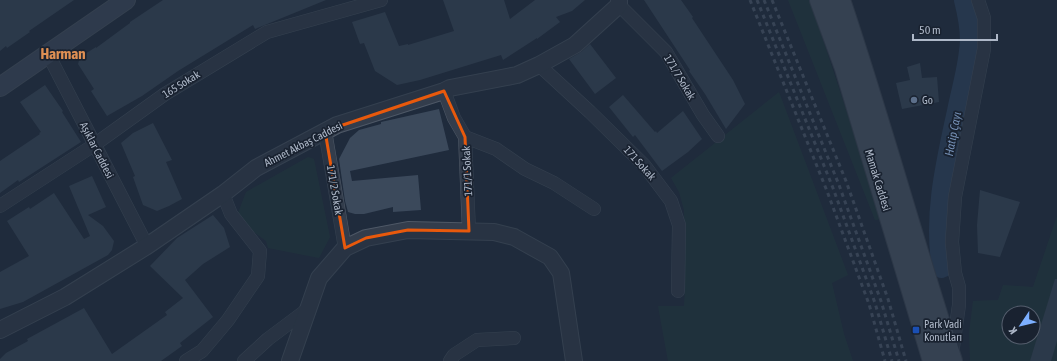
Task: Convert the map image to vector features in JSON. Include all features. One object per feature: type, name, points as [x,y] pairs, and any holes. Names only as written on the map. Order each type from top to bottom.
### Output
[{"type":"main road","name":"Mamak Caddesi","points":[[820,0],[845,68],[945,361]]},
{"type":"main road","name":"Mamak Caddesi","points":[[840,0],[933,305],[945,361]]},
{"type":"main road","points":[[0,87],[48,54],[116,3]]},
{"type":"street","name":"165 Sokak","points":[[0,206],[94,144],[165,94],[267,32],[381,0]]},
{"type":"street","points":[[945,361],[959,305],[959,287],[955,272],[952,242],[955,198],[984,49],[984,18],[978,0]]},
{"type":"street","name":"Ahmet Akbaş Caddesi","points":[[0,330],[65,297],[147,246],[224,194],[256,168],[337,125],[450,88],[516,75],[539,65],[575,45],[619,3]]},
{"type":"street","name":"171/7 Sokak","points":[[619,3],[666,52],[703,116],[718,136]]},
{"type":"street","name":"Aşıklar Caddesi","points":[[48,54],[147,246]]},
{"type":"street","name":"171 Sokak","points":[[539,65],[644,165],[671,201],[679,225],[678,291]]},
{"type":"street","name":"171/1 Sokak","points":[[444,91],[454,118],[465,137],[470,231]]},
{"type":"street","name":"171/2 Sokak","points":[[325,132],[346,248]]},
{"type":"street","points":[[465,137],[496,149],[525,170],[554,183],[594,208]]},
{"type":"street","points":[[186,361],[202,351],[228,320],[258,276],[260,251],[231,214],[224,194]]},
{"type":"street","points":[[290,361],[319,278],[346,248],[366,238],[408,230],[494,232],[514,236],[550,257],[561,273],[574,361]]},
{"type":"street","points":[[244,361],[308,309]]},
{"type":"street","points":[[450,361],[454,355],[477,340],[514,338]]},
{"type":"highlighted area","points":[[444,91],[465,137],[469,231],[408,230],[366,238],[345,248],[325,131]]},
{"type":"green space","points":[[788,0],[810,0],[882,219],[875,220]]},
{"type":"green space","points":[[779,92],[848,275],[832,283],[844,334],[853,361],[668,361],[658,306],[684,306],[685,288],[684,210],[679,192],[671,178]]},
{"type":"green space","points":[[308,157],[314,159],[330,237],[319,258],[268,248],[266,241],[250,229],[238,213],[246,192]]},
{"type":"green space","points":[[1057,216],[1057,361],[970,361],[969,333],[973,301],[998,300],[1003,285],[1033,287]]},
{"type":"building","points":[[0,0],[74,0],[7,48],[6,46],[0,51]]},
{"type":"building","points":[[163,0],[326,0],[255,29],[253,25],[178,71],[142,96],[107,116],[91,91],[94,89],[78,64],[80,57],[96,48],[130,22]]},
{"type":"building","points":[[443,0],[504,0],[510,19],[535,0],[585,0],[572,11],[556,17],[560,22],[537,39],[503,60],[501,55],[420,80],[397,85],[375,71],[364,43],[360,44],[352,22],[385,12],[399,46],[408,45],[454,31]]},
{"type":"building","points":[[644,0],[681,0],[693,17],[692,18],[733,80],[745,104],[726,129],[689,71],[690,70]]},
{"type":"building","points":[[590,44],[616,78],[595,94],[569,59],[581,52]]},
{"type":"building","points":[[920,63],[922,78],[937,77],[939,102],[902,109],[896,83],[910,80],[907,67]]},
{"type":"building","points":[[45,85],[63,111],[62,112],[81,142],[19,182],[18,180],[0,193],[0,161],[41,132],[20,102]]},
{"type":"building","points":[[623,95],[655,132],[656,131],[657,133],[683,111],[702,139],[688,152],[662,171],[635,135],[633,137],[609,107]]},
{"type":"building","points":[[439,109],[449,150],[350,171],[352,181],[418,175],[421,210],[393,212],[393,207],[364,214],[348,212],[339,159],[350,138],[359,130],[381,124],[381,122]]},
{"type":"building","points":[[153,123],[172,160],[166,162],[182,199],[157,211],[143,205],[133,177],[135,176],[121,143],[133,133]]},
{"type":"building","points":[[92,176],[106,207],[88,215],[103,226],[114,241],[112,250],[108,255],[23,302],[0,309],[0,272],[29,256],[7,221],[29,207],[30,209],[54,193],[84,239],[90,236],[69,186]]},
{"type":"building","points":[[980,190],[1020,202],[1000,257],[978,253],[977,225]]},
{"type":"building","points":[[213,215],[224,228],[230,247],[203,264],[185,280],[213,317],[180,343],[182,346],[161,361],[0,361],[6,353],[28,341],[27,339],[84,308],[112,354],[167,315],[165,312],[183,298],[150,266],[177,238]]},
{"type":"building","points":[[1055,279],[1057,279],[1057,341],[1051,361],[1030,361],[1035,345],[1041,345],[1041,325]]},
{"type":"waterway","name":"Hatip Çayı","points":[[942,268],[939,228],[942,189],[970,45],[969,25],[964,0]]},
{"type":"railway","points":[[750,0],[827,191],[869,304],[885,361]]},
{"type":"railway","points":[[757,0],[833,188],[875,303],[892,361]]},
{"type":"railway","points":[[764,0],[839,185],[881,301],[899,361]]},
{"type":"railway","points":[[772,0],[846,181],[888,299],[906,361]]},
{"type":"place","name":"Go","points":[[914,100]]},
{"type":"place","name":"Park Vadi Konutları","points":[[916,330]]},
{"type":"district","name":"Harman","points":[[63,54]]}]
